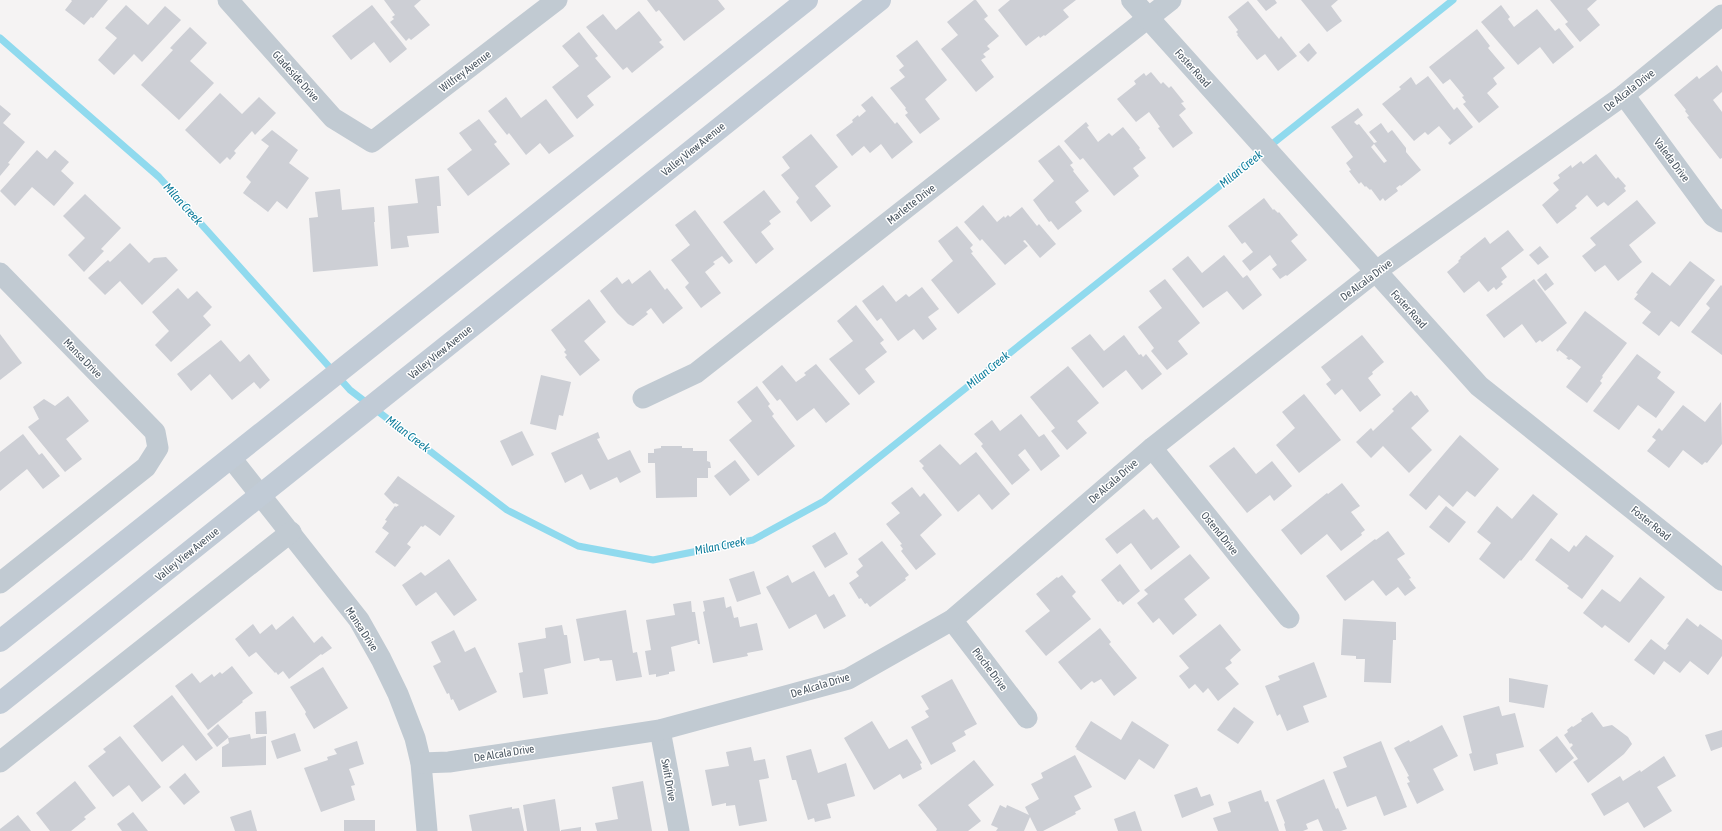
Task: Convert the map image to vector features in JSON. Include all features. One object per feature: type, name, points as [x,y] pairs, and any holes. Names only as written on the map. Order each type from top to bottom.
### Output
[{"type":"main road","points":[[0,641],[807,0]]},
{"type":"main road","name":"Valley View Avenue","points":[[0,703],[880,0]]},
{"type":"street","name":"Gladeside Drive","points":[[228,0],[333,118],[372,142]]},
{"type":"street","name":"Wilfrey Avenue","points":[[372,142],[557,0]]},
{"type":"street","name":"Foster Road","points":[[1132,0],[1479,386],[1722,580]]},
{"type":"street","name":"Marlette Drive","points":[[644,398],[696,373],[1171,0]]},
{"type":"street","name":"De Alcala Drive","points":[[421,763],[449,762],[660,730],[848,678],[952,620],[1152,448],[1375,272],[1624,95],[1722,14]]},
{"type":"street","name":"Valeda Drive","points":[[1624,95],[1713,216],[1722,222]]},
{"type":"street","name":"Mansa Drive","points":[[0,273],[155,432],[158,448],[146,467],[0,582]]},
{"type":"street","name":"Ostend Drive","points":[[1152,448],[1288,618]]},
{"type":"street","name":"Mansa Drive","points":[[231,458],[291,532],[359,620],[382,659],[398,694],[415,738],[421,763],[427,831]]},
{"type":"street","points":[[0,762],[291,532]]},
{"type":"street","name":"Pioche Drive","points":[[952,620],[1027,718]]},
{"type":"street","name":"Swift Drive","points":[[660,730],[679,831]]},
{"type":"building","points":[[71,0],[108,0],[93,18],[91,17],[84,25],[65,10],[72,1]]},
{"type":"building","points":[[384,0],[421,0],[414,6],[430,25],[411,40],[409,38],[406,41],[390,22],[394,19],[392,17],[395,15]]},
{"type":"building","points":[[647,0],[718,0],[725,9],[684,41],[659,10],[656,12]]},
{"type":"building","points":[[974,0],[976,0],[988,16],[984,19],[999,36],[987,46],[990,49],[983,54],[986,57],[981,60],[994,77],[976,92],[941,49],[958,35],[947,22]]},
{"type":"building","points":[[1010,0],[1076,0],[1063,10],[1069,17],[1045,36],[1044,35],[1040,38],[1039,36],[1026,46],[998,10]]},
{"type":"building","points":[[1257,0],[1275,0],[1277,3],[1266,11]]},
{"type":"building","points":[[1301,0],[1338,0],[1331,6],[1342,21],[1327,32]]},
{"type":"building","points":[[1550,0],[1597,0],[1587,9],[1600,25],[1580,42],[1565,24],[1568,22]]},
{"type":"building","points":[[1248,1],[1279,39],[1281,36],[1297,56],[1278,71],[1265,54],[1257,60],[1237,35],[1238,34],[1236,32],[1238,30],[1228,17]]},
{"type":"building","points":[[126,5],[148,25],[165,6],[181,20],[142,62],[134,54],[114,75],[98,60],[117,38],[105,28]]},
{"type":"building","points":[[372,5],[407,49],[390,63],[374,42],[351,60],[332,36]]},
{"type":"building","points":[[1501,5],[1510,17],[1508,19],[1514,27],[1537,9],[1555,31],[1559,28],[1574,47],[1553,64],[1540,47],[1518,65],[1481,22]]},
{"type":"building","points":[[639,11],[662,40],[659,42],[664,47],[632,73],[627,67],[623,70],[586,27],[603,14],[616,30]]},
{"type":"building","points":[[190,27],[207,43],[190,61],[214,83],[179,120],[141,85],[173,50],[170,48]]},
{"type":"building","points":[[1477,29],[1490,46],[1488,48],[1505,68],[1493,78],[1497,84],[1487,93],[1499,107],[1479,123],[1463,104],[1466,102],[1462,97],[1464,96],[1450,79],[1443,84],[1429,67]]},
{"type":"building","points":[[579,32],[598,56],[595,58],[611,77],[587,96],[594,105],[577,119],[552,87],[579,66],[562,46]]},
{"type":"building","points":[[917,40],[947,80],[925,99],[940,119],[920,134],[905,115],[908,113],[905,109],[906,108],[890,88],[905,77],[899,70],[904,66],[896,56]]},
{"type":"building","points":[[1309,43],[1317,53],[1308,62],[1299,52]]},
{"type":"building","points":[[1717,65],[1722,72],[1722,92],[1713,100],[1722,112],[1722,158],[1720,159],[1687,117],[1689,116],[1685,111],[1686,110],[1674,95],[1697,76],[1699,79]]},
{"type":"building","points":[[1151,72],[1161,84],[1163,82],[1169,88],[1171,86],[1184,102],[1181,103],[1186,109],[1179,115],[1193,133],[1173,148],[1158,128],[1160,127],[1149,112],[1136,122],[1117,99],[1136,84],[1134,81],[1144,73],[1146,76]]},
{"type":"building","points":[[1428,76],[1454,110],[1457,107],[1473,127],[1450,145],[1448,143],[1451,140],[1439,126],[1428,135],[1425,132],[1414,141],[1382,104],[1401,89],[1399,87],[1411,77],[1416,85]]},
{"type":"building","points":[[220,93],[242,114],[259,97],[276,113],[255,135],[252,131],[234,151],[236,153],[230,160],[227,157],[220,164],[185,130]]},
{"type":"building","points":[[872,96],[895,124],[897,122],[913,142],[892,159],[881,144],[870,153],[864,146],[852,156],[836,135],[853,122],[852,120],[858,115],[859,117],[866,111],[861,105]]},
{"type":"building","points":[[506,97],[521,118],[546,99],[574,136],[549,154],[540,143],[526,155],[509,133],[507,135],[488,111]]},
{"type":"building","points":[[0,105],[11,114],[3,123],[25,142],[8,163],[10,164],[0,176]]},
{"type":"building","points":[[1358,108],[1363,115],[1354,122],[1357,125],[1359,124],[1374,143],[1377,142],[1369,132],[1381,123],[1388,133],[1392,130],[1406,148],[1406,152],[1421,170],[1401,186],[1400,185],[1396,188],[1398,191],[1385,201],[1383,198],[1380,201],[1371,189],[1370,190],[1366,186],[1365,187],[1361,182],[1359,184],[1349,171],[1351,170],[1346,163],[1353,157],[1331,127]],"holes":[[[1374,144],[1387,161],[1384,163],[1371,147]]]},
{"type":"building","points":[[479,119],[497,142],[494,144],[510,164],[468,196],[447,169],[472,150],[459,133]]},
{"type":"building","points":[[1086,122],[1089,126],[1087,127],[1098,142],[1109,133],[1112,136],[1123,127],[1146,158],[1133,168],[1139,176],[1114,196],[1083,158],[1080,160],[1064,141]]},
{"type":"building","points":[[272,130],[298,150],[289,163],[309,178],[287,209],[277,201],[268,212],[243,193],[251,182],[246,177],[269,146],[261,140]]},
{"type":"building","points":[[811,134],[838,167],[815,186],[831,206],[811,222],[796,202],[799,198],[781,175],[790,168],[782,157]]},
{"type":"building","points":[[1059,145],[1073,163],[1070,165],[1074,170],[1073,171],[1089,191],[1075,202],[1082,211],[1058,230],[1051,221],[1049,222],[1033,200],[1054,181],[1038,161]]},
{"type":"building","points":[[37,150],[47,159],[55,150],[69,162],[61,171],[74,183],[54,206],[32,187],[15,206],[0,191]]},
{"type":"building","points":[[1596,154],[1616,179],[1618,177],[1626,186],[1624,188],[1626,191],[1608,206],[1604,202],[1597,207],[1587,195],[1575,206],[1577,208],[1557,224],[1542,205],[1559,190],[1553,183],[1560,178],[1558,175],[1571,165],[1572,168],[1581,161],[1583,164]]},
{"type":"building","points":[[439,176],[441,206],[437,206],[439,233],[407,236],[409,247],[391,249],[388,206],[418,203],[415,179]]},
{"type":"building","points":[[340,189],[342,210],[374,207],[378,266],[313,272],[309,218],[318,217],[315,192]]},
{"type":"building","points":[[764,190],[781,212],[769,221],[771,224],[761,232],[774,249],[756,264],[723,222]]},
{"type":"building","points":[[85,194],[121,228],[101,249],[104,251],[84,272],[68,255],[85,238],[63,216]]},
{"type":"building","points":[[1264,198],[1273,210],[1274,209],[1278,213],[1279,212],[1298,235],[1291,241],[1307,260],[1287,276],[1286,275],[1280,279],[1272,269],[1277,265],[1270,255],[1250,271],[1242,261],[1253,252],[1245,242],[1242,244],[1228,226]]},
{"type":"building","points":[[1637,200],[1656,223],[1629,245],[1642,262],[1618,281],[1605,265],[1595,272],[1582,256],[1596,245],[1590,238]]},
{"type":"building","points":[[983,205],[997,222],[1004,216],[1005,218],[1008,215],[1010,217],[1022,207],[1037,226],[1039,224],[1056,244],[1040,258],[1025,240],[1023,241],[1028,246],[1005,265],[982,239],[980,241],[964,222]]},
{"type":"building","points":[[695,210],[733,261],[729,264],[722,256],[713,262],[715,264],[705,272],[721,293],[701,308],[685,287],[689,283],[671,260],[690,245],[675,225]]},
{"type":"building","points":[[957,226],[973,245],[970,248],[973,252],[971,253],[996,284],[958,314],[931,280],[953,261],[938,241]]},
{"type":"building","points":[[1508,230],[1524,250],[1501,268],[1507,277],[1501,282],[1503,284],[1496,290],[1494,287],[1488,292],[1479,281],[1464,293],[1447,272],[1459,262],[1460,257],[1485,237],[1490,244]]},
{"type":"building","points":[[130,243],[149,263],[154,258],[166,257],[178,270],[142,305],[120,281],[105,295],[88,278],[108,260],[110,262]]},
{"type":"building","points":[[1540,246],[1549,257],[1538,265],[1529,255]]},
{"type":"building","points":[[1224,255],[1243,278],[1247,275],[1262,295],[1243,310],[1227,291],[1203,308],[1172,269],[1188,256],[1202,273]]},
{"type":"building","points":[[1690,261],[1715,280],[1679,327],[1671,321],[1659,336],[1642,323],[1651,312],[1634,299],[1638,294],[1636,293],[1652,272],[1670,286]]},
{"type":"building","points":[[650,270],[665,290],[667,288],[683,308],[663,324],[651,308],[646,312],[648,314],[633,326],[628,324],[617,313],[600,291],[617,277],[622,284],[629,279],[632,284]]},
{"type":"building","points":[[1546,273],[1554,284],[1545,291],[1537,280]]},
{"type":"building","points":[[1165,279],[1200,323],[1178,341],[1188,354],[1167,370],[1151,351],[1154,348],[1138,327],[1162,308],[1149,291]]},
{"type":"building","points":[[1534,279],[1567,323],[1542,342],[1540,340],[1536,343],[1522,324],[1504,338],[1486,315]]},
{"type":"building","points":[[883,285],[896,302],[906,294],[909,297],[922,287],[939,309],[928,317],[937,329],[923,340],[914,329],[898,341],[881,318],[877,321],[862,301]]},
{"type":"building","points":[[1721,285],[1722,355],[1691,332],[1710,308],[1706,304]]},
{"type":"building","points":[[178,288],[188,299],[197,291],[212,307],[203,316],[211,325],[171,362],[155,345],[169,331],[152,312]]},
{"type":"building","points":[[589,299],[606,322],[584,341],[600,360],[580,376],[565,357],[567,355],[564,352],[566,350],[551,330]]},
{"type":"building","points":[[856,305],[884,340],[880,343],[887,352],[865,369],[875,382],[859,395],[829,359],[853,341],[837,321]]},
{"type":"building","points":[[1585,311],[1627,343],[1602,376],[1603,377],[1600,381],[1602,383],[1587,403],[1566,387],[1581,367],[1571,359],[1569,360],[1566,358],[1568,357],[1559,350],[1558,352],[1556,350]]},
{"type":"building","points":[[0,334],[22,363],[0,380]]},
{"type":"building","points":[[1090,334],[1104,351],[1124,335],[1139,355],[1141,354],[1143,357],[1146,354],[1162,374],[1142,390],[1126,370],[1103,388],[1071,348]]},
{"type":"building","points":[[1362,335],[1384,362],[1372,372],[1373,374],[1368,378],[1381,395],[1360,412],[1342,389],[1335,395],[1326,384],[1331,380],[1321,367]]},
{"type":"building","points":[[221,340],[240,362],[249,354],[270,380],[260,389],[254,382],[232,400],[210,374],[191,391],[177,374]]},
{"type":"building","points":[[1637,354],[1661,372],[1657,378],[1675,392],[1656,418],[1638,405],[1619,430],[1593,411]]},
{"type":"building","points":[[816,364],[850,404],[826,423],[814,408],[797,421],[780,399],[777,401],[762,382],[782,365],[796,382],[806,375],[804,373]]},
{"type":"building","points":[[1068,366],[1099,403],[1077,421],[1087,433],[1067,450],[1051,431],[1055,428],[1030,397]]},
{"type":"building","points":[[541,375],[571,382],[563,416],[559,415],[556,430],[530,424]]},
{"type":"building","points":[[757,386],[770,404],[768,406],[774,414],[772,416],[795,446],[758,476],[729,440],[752,421],[737,402]]},
{"type":"building","points":[[1411,391],[1415,396],[1417,395],[1429,411],[1411,428],[1432,450],[1409,473],[1383,446],[1371,458],[1356,442],[1371,428],[1373,431],[1394,411],[1392,409]]},
{"type":"building","points":[[1304,394],[1341,440],[1299,473],[1276,445],[1295,428],[1282,412]]},
{"type":"building","points":[[68,396],[89,421],[66,439],[82,459],[65,472],[28,427],[39,419],[33,407],[44,399],[55,406]]},
{"type":"building","points":[[1721,402],[1722,444],[1707,463],[1705,462],[1702,465],[1683,450],[1669,468],[1647,451],[1656,440],[1652,437],[1659,428],[1662,431],[1683,405],[1705,422]]},
{"type":"building","points":[[1021,414],[1039,437],[1044,434],[1060,456],[1041,471],[1025,449],[1018,455],[1030,470],[1012,485],[981,446],[983,444],[974,434],[992,420],[1000,431]]},
{"type":"building","points":[[522,431],[534,455],[512,466],[500,441]]},
{"type":"building","points":[[598,432],[600,438],[597,439],[608,460],[630,450],[641,472],[620,483],[617,477],[590,490],[582,474],[565,483],[551,453]]},
{"type":"building","points":[[23,434],[39,455],[42,453],[60,476],[43,489],[27,469],[0,491],[0,452]]},
{"type":"building","points":[[1460,435],[1499,469],[1475,497],[1467,491],[1453,507],[1439,495],[1426,510],[1409,495]]},
{"type":"building","points":[[940,444],[960,465],[976,452],[1010,494],[992,510],[979,494],[958,512],[922,468],[924,466],[919,461]]},
{"type":"building","points":[[661,446],[682,446],[682,448],[693,448],[693,451],[707,451],[707,461],[710,462],[711,468],[708,468],[708,478],[697,478],[697,497],[656,498],[655,463],[648,463],[648,453],[654,453],[654,449],[661,448]]},
{"type":"building","points":[[1234,447],[1256,474],[1272,461],[1292,486],[1274,501],[1270,495],[1247,513],[1209,466]]},
{"type":"building","points":[[735,460],[750,480],[730,496],[714,476]]},
{"type":"building","points":[[398,476],[455,516],[440,536],[425,525],[423,527],[421,526],[407,544],[411,547],[395,567],[375,552],[389,533],[382,528],[387,521],[385,520],[395,506],[396,507],[399,505],[394,504],[384,494]]},
{"type":"building","points":[[1342,483],[1360,506],[1351,512],[1365,530],[1361,533],[1362,535],[1341,551],[1327,534],[1301,555],[1281,530],[1327,493],[1328,494]]},
{"type":"building","points":[[912,487],[920,497],[924,493],[942,515],[920,535],[936,554],[916,570],[901,551],[903,549],[900,545],[902,544],[886,524],[900,513],[891,503]]},
{"type":"building","points":[[1533,494],[1558,514],[1521,561],[1520,560],[1504,579],[1479,559],[1491,543],[1477,532],[1497,506],[1512,519]]},
{"type":"building","points":[[1446,506],[1466,522],[1449,543],[1429,527]]},
{"type":"building","points":[[1144,509],[1153,520],[1157,517],[1180,547],[1151,570],[1131,543],[1117,554],[1105,539]]},
{"type":"building","points":[[1388,531],[1405,554],[1397,559],[1411,578],[1409,579],[1416,588],[1405,596],[1398,587],[1386,596],[1373,580],[1345,601],[1326,576]]},
{"type":"building","points":[[835,532],[848,554],[825,568],[812,546]]},
{"type":"building","points":[[1586,535],[1614,556],[1582,599],[1567,588],[1569,586],[1535,560],[1551,538],[1569,552],[1574,545],[1576,547]]},
{"type":"building","points":[[882,541],[909,575],[905,578],[906,580],[870,607],[867,603],[865,604],[861,598],[859,599],[849,583],[859,576],[856,572],[863,566],[858,559]]},
{"type":"building","points":[[1190,554],[1210,578],[1184,599],[1197,615],[1173,635],[1159,618],[1153,623],[1137,603],[1148,594],[1144,590]]},
{"type":"building","points":[[449,559],[477,600],[454,616],[436,592],[416,606],[402,585],[421,572],[425,576]]},
{"type":"building","points":[[1120,564],[1140,591],[1123,605],[1120,601],[1118,602],[1101,580]]},
{"type":"building","points":[[754,571],[761,594],[737,602],[729,579]]},
{"type":"building","points":[[814,571],[829,597],[834,594],[846,616],[824,629],[816,614],[789,629],[766,587],[788,575],[792,583]]},
{"type":"building","points":[[1062,575],[1076,592],[1072,596],[1091,619],[1046,656],[1025,631],[1050,611],[1036,594],[1057,577],[1058,578]]},
{"type":"building","points":[[1640,577],[1665,597],[1629,643],[1605,625],[1602,628],[1583,613],[1602,589],[1620,602]]},
{"type":"building","points":[[724,597],[726,608],[731,606],[734,618],[738,617],[740,627],[757,623],[763,650],[747,653],[748,656],[713,663],[703,612],[705,611],[703,601]]},
{"type":"building","points":[[691,601],[692,612],[695,612],[700,644],[698,644],[697,640],[671,647],[675,671],[656,677],[656,674],[649,675],[645,651],[651,650],[646,620],[675,615],[673,604]]},
{"type":"building","points":[[626,610],[633,653],[637,652],[642,677],[616,681],[612,660],[600,661],[599,658],[584,661],[576,619]]},
{"type":"building","points":[[293,616],[314,643],[322,636],[332,648],[322,655],[321,654],[289,679],[283,671],[278,675],[276,672],[275,673],[256,652],[249,657],[235,639],[253,624],[260,634],[272,624],[276,630]]},
{"type":"building","points":[[1687,618],[1698,627],[1700,624],[1722,640],[1722,656],[1708,675],[1690,661],[1680,673],[1664,661],[1654,675],[1634,660],[1651,639],[1665,650],[1669,645],[1667,644]]},
{"type":"building","points":[[1343,619],[1396,622],[1396,640],[1393,640],[1391,683],[1364,682],[1365,659],[1356,659],[1356,656],[1341,655]]},
{"type":"building","points":[[1220,624],[1241,650],[1230,660],[1232,663],[1225,668],[1239,684],[1218,701],[1208,688],[1203,693],[1195,684],[1189,689],[1179,676],[1189,668],[1179,656]]},
{"type":"building","points":[[562,625],[564,635],[567,635],[571,663],[544,669],[548,694],[523,698],[519,673],[523,672],[518,643],[546,638],[545,628]]},
{"type":"building","points":[[1100,628],[1111,642],[1109,644],[1137,678],[1114,696],[1101,679],[1094,683],[1092,681],[1081,690],[1058,662]]},
{"type":"building","points":[[454,630],[465,652],[475,647],[497,692],[459,711],[453,699],[451,700],[449,693],[447,694],[433,666],[441,662],[431,642]]},
{"type":"building","points":[[1314,662],[1327,697],[1303,706],[1309,722],[1287,731],[1280,714],[1277,716],[1265,686],[1280,680],[1278,676]]},
{"type":"building","points":[[232,666],[253,693],[208,730],[175,686],[192,673],[200,683],[212,674],[214,677],[220,672],[222,674]]},
{"type":"building","points":[[323,667],[348,708],[314,729],[305,714],[306,712],[290,687]]},
{"type":"building","points":[[1509,678],[1548,685],[1544,708],[1509,702]]},
{"type":"building","points":[[952,679],[977,724],[964,731],[966,735],[952,743],[956,751],[931,765],[911,727],[929,717],[925,711],[929,709],[921,696]]},
{"type":"building","points":[[172,695],[213,748],[196,761],[183,745],[162,762],[133,726]]},
{"type":"building","points":[[1499,706],[1502,716],[1515,713],[1524,747],[1496,754],[1498,764],[1474,771],[1469,754],[1472,753],[1463,716]]},
{"type":"building","points":[[1234,707],[1254,722],[1238,744],[1217,730]]},
{"type":"building","points":[[266,711],[267,734],[256,734],[255,712]]},
{"type":"building","points":[[1592,712],[1603,727],[1612,725],[1628,737],[1632,744],[1624,754],[1588,783],[1573,762],[1578,759],[1570,748],[1573,745],[1571,743],[1570,744],[1564,735],[1568,732],[1567,730],[1582,721],[1581,719]]},
{"type":"building","points":[[872,721],[889,749],[907,739],[922,763],[920,764],[922,769],[903,779],[900,774],[874,790],[844,738]]},
{"type":"building","points":[[1091,721],[1121,740],[1132,721],[1169,745],[1154,769],[1139,759],[1125,780],[1076,749],[1077,748],[1075,747]]},
{"type":"building","points":[[218,724],[229,737],[217,747],[207,734]]},
{"type":"building","points":[[1442,725],[1458,756],[1433,769],[1444,790],[1417,804],[1407,783],[1410,782],[1407,777],[1409,776],[1394,748],[1409,740],[1410,742]]},
{"type":"building","points":[[1722,730],[1722,747],[1711,751],[1705,735]]},
{"type":"building","points":[[295,733],[301,751],[277,759],[271,741]]},
{"type":"building","points":[[250,734],[251,739],[266,736],[266,765],[222,767],[222,747],[229,743],[228,738]]},
{"type":"building","points":[[120,736],[161,787],[142,802],[129,785],[113,797],[88,766],[106,752],[103,749]]},
{"type":"building","points":[[1557,736],[1574,758],[1556,773],[1539,750]]},
{"type":"building","points":[[357,741],[364,764],[349,769],[355,785],[351,786],[355,800],[321,812],[304,768],[328,760],[327,757],[337,754],[334,749]]},
{"type":"building","points":[[1381,741],[1407,807],[1384,816],[1376,796],[1347,807],[1333,772],[1347,767],[1343,757]]},
{"type":"building","points":[[751,747],[754,761],[765,759],[769,778],[759,780],[767,821],[739,826],[735,805],[726,806],[726,803],[712,806],[705,770],[729,766],[726,752]]},
{"type":"building","points":[[811,749],[818,773],[846,763],[855,796],[827,804],[831,818],[815,822],[814,818],[808,820],[796,780],[792,780],[786,756]]},
{"type":"building","points":[[1075,755],[1092,787],[1074,796],[1081,809],[1075,812],[1076,814],[1043,831],[1037,831],[1030,817],[1024,831],[996,831],[998,828],[991,825],[1000,805],[1006,808],[1007,805],[1029,815],[1025,807],[1039,799],[1031,784],[1043,778],[1041,773]]},
{"type":"building","points":[[1664,756],[1676,776],[1657,787],[1672,811],[1644,828],[1628,802],[1604,816],[1591,794],[1620,776],[1623,781],[1640,770],[1641,772]]},
{"type":"building","points":[[974,760],[994,785],[968,805],[981,821],[968,831],[936,831],[937,829],[918,805]]},
{"type":"building","points":[[185,773],[200,792],[184,805],[169,787]]},
{"type":"building","points":[[1324,779],[1336,809],[1338,808],[1347,829],[1341,831],[1323,831],[1318,819],[1306,824],[1308,829],[1303,831],[1286,831],[1285,823],[1276,800]]},
{"type":"building","points":[[75,781],[96,808],[84,817],[86,819],[71,831],[50,831],[36,813]]},
{"type":"building","points":[[643,781],[652,831],[597,831],[595,823],[618,819],[612,787]]},
{"type":"building","points":[[1197,787],[1201,797],[1210,794],[1214,805],[1182,818],[1174,795]]},
{"type":"building","points":[[1261,790],[1265,802],[1268,801],[1279,831],[1218,831],[1213,818],[1231,812],[1228,802]]},
{"type":"building","points":[[555,799],[560,831],[527,831],[523,805]]},
{"type":"building","points":[[512,807],[512,809],[519,808],[524,831],[472,831],[469,815]]},
{"type":"building","points":[[251,810],[257,831],[235,831],[230,817]]},
{"type":"building","points":[[1135,811],[1142,831],[1118,831],[1114,819]]},
{"type":"building","points":[[133,812],[148,831],[122,831],[117,824]]},
{"type":"building","points":[[18,815],[31,831],[0,831],[0,829]]},
{"type":"building","points":[[344,820],[375,820],[375,831],[344,831]]},
{"type":"building","points":[[581,827],[581,831],[561,831],[561,830]]},
{"type":"waterway","name":"Milan Creek","points":[[0,38],[159,177],[350,390],[507,510],[578,546],[653,560],[753,540],[824,501],[1453,0]]}]
